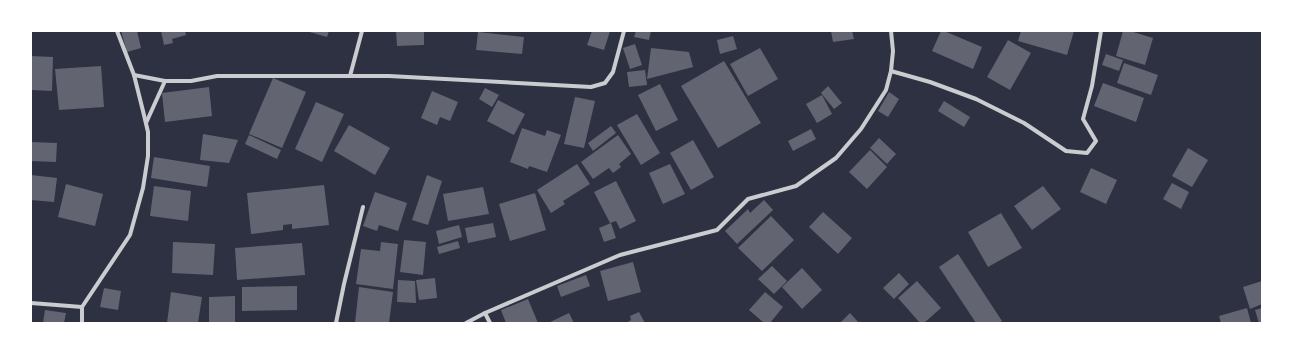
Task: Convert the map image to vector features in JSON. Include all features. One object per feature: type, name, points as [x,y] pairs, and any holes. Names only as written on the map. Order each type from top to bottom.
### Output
[{"type":"street","points":[[82,323],[82,307],[130,235],[143,188],[148,156],[148,132],[134,75],[117,31]]},
{"type":"street","points":[[350,76],[362,31]]},
{"type":"street","points":[[134,75],[165,81],[191,81],[217,76],[389,76],[591,87],[605,83],[613,72],[624,31]]},
{"type":"street","points":[[466,323],[485,313],[620,255],[717,230],[748,200],[796,186],[836,158],[862,129],[886,90],[891,71],[893,51],[892,31]]},
{"type":"street","points":[[891,71],[930,82],[976,99],[1024,123],[1066,151],[1086,153],[1096,141],[1083,119],[1092,86],[1101,31]]},
{"type":"street","points":[[146,124],[165,81]]},
{"type":"street","points":[[336,323],[363,208]]},
{"type":"street","points":[[31,302],[82,307]]},
{"type":"street","points":[[485,313],[490,323]]},
{"type":"building","points":[[121,31],[137,31],[141,48],[127,52]]},
{"type":"building","points":[[161,31],[185,31],[186,35],[172,39],[173,43],[164,45]]},
{"type":"building","points":[[306,31],[329,31],[327,37]]},
{"type":"building","points":[[396,31],[424,31],[424,45],[397,46]]},
{"type":"building","points":[[592,31],[610,31],[604,50],[587,45]]},
{"type":"building","points":[[636,31],[651,31],[649,40],[634,37]]},
{"type":"building","points":[[831,31],[852,31],[854,39],[833,42]]},
{"type":"building","points":[[941,31],[982,47],[973,69],[932,51]]},
{"type":"building","points":[[1021,31],[1074,31],[1067,55],[1018,41]]},
{"type":"building","points":[[1123,31],[1130,31],[1153,38],[1145,65],[1116,56]]},
{"type":"building","points":[[478,32],[524,37],[522,54],[476,50]]},
{"type":"building","points":[[733,36],[737,49],[720,54],[717,40]]},
{"type":"building","points":[[1008,40],[1031,53],[1010,90],[987,77]]},
{"type":"building","points":[[635,44],[642,65],[630,69],[623,48]]},
{"type":"building","points":[[651,48],[689,52],[693,67],[647,79]]},
{"type":"building","points":[[760,48],[778,79],[748,96],[730,64]]},
{"type":"building","points":[[1106,54],[1123,60],[1119,71],[1102,65]]},
{"type":"building","points":[[31,56],[53,57],[52,91],[31,90]]},
{"type":"building","points":[[724,61],[761,123],[718,148],[681,86]]},
{"type":"building","points":[[1124,63],[1158,75],[1151,95],[1117,83]]},
{"type":"building","points":[[101,66],[104,107],[59,110],[55,69]]},
{"type":"building","points":[[645,70],[647,85],[629,87],[627,72]]},
{"type":"building","points":[[273,78],[306,92],[282,148],[249,134]]},
{"type":"building","points":[[1103,83],[1144,98],[1136,122],[1094,106]]},
{"type":"building","points":[[660,84],[678,120],[656,131],[638,95]]},
{"type":"building","points":[[828,86],[842,103],[834,109],[821,93]]},
{"type":"building","points":[[209,87],[212,116],[165,122],[162,93]]},
{"type":"building","points":[[485,88],[499,95],[492,107],[479,99]]},
{"type":"building","points":[[432,91],[458,102],[450,121],[440,117],[437,125],[421,118]]},
{"type":"building","points":[[889,92],[899,99],[888,117],[878,111]]},
{"type":"building","points":[[822,95],[832,114],[817,123],[806,104]]},
{"type":"building","points":[[575,97],[595,101],[584,148],[564,144]]},
{"type":"building","points":[[498,100],[525,114],[514,135],[487,121]]},
{"type":"building","points":[[944,101],[970,117],[964,127],[938,111]]},
{"type":"building","points":[[316,102],[344,114],[322,162],[295,149]]},
{"type":"building","points":[[637,114],[660,153],[641,165],[617,125]]},
{"type":"building","points":[[349,125],[390,148],[375,175],[334,151]]},
{"type":"building","points":[[611,126],[616,133],[593,151],[588,143]]},
{"type":"building","points":[[522,128],[545,136],[547,130],[561,135],[547,172],[529,166],[528,169],[510,162]]},
{"type":"building","points":[[811,129],[816,139],[793,151],[788,141]]},
{"type":"building","points":[[203,134],[238,140],[229,163],[200,160]]},
{"type":"building","points":[[249,135],[281,150],[277,159],[245,144]]},
{"type":"building","points":[[618,135],[631,154],[619,164],[621,167],[613,173],[609,168],[593,179],[581,162]]},
{"type":"building","points":[[879,138],[896,154],[887,164],[870,148]]},
{"type":"building","points":[[693,140],[714,177],[691,190],[670,153]]},
{"type":"building","points":[[31,142],[57,143],[56,162],[31,161]]},
{"type":"building","points":[[1188,148],[1208,160],[1192,187],[1172,176]]},
{"type":"building","points":[[870,150],[887,167],[867,189],[849,172]]},
{"type":"building","points":[[154,157],[210,166],[207,187],[151,178]]},
{"type":"building","points":[[577,164],[590,184],[563,201],[565,204],[551,213],[537,190]]},
{"type":"building","points":[[670,164],[685,194],[663,204],[649,173]]},
{"type":"building","points":[[1091,168],[1117,180],[1106,204],[1080,192]]},
{"type":"building","points":[[31,175],[57,178],[54,202],[31,200]]},
{"type":"building","points":[[427,175],[442,181],[428,225],[412,220]]},
{"type":"building","points":[[616,181],[636,221],[620,229],[616,221],[610,223],[594,192]]},
{"type":"building","points":[[1172,183],[1189,192],[1181,209],[1163,199]]},
{"type":"building","points":[[66,184],[103,194],[95,226],[58,217]]},
{"type":"building","points":[[324,185],[329,225],[292,229],[292,224],[283,225],[283,230],[251,234],[247,193]]},
{"type":"building","points":[[154,186],[191,191],[188,221],[150,216]]},
{"type":"building","points":[[1043,186],[1061,209],[1032,230],[1014,206]]},
{"type":"building","points":[[483,187],[489,214],[448,221],[443,194]]},
{"type":"building","points":[[375,192],[407,203],[398,231],[379,225],[377,231],[363,226]]},
{"type":"building","points":[[535,193],[546,230],[510,241],[499,204]]},
{"type":"building","points":[[764,200],[773,210],[737,244],[725,231],[748,209],[750,213]]},
{"type":"building","points":[[823,212],[852,238],[838,254],[809,227]]},
{"type":"building","points":[[1001,213],[1022,248],[988,267],[968,232]]},
{"type":"building","points":[[771,216],[794,240],[762,271],[738,248]]},
{"type":"building","points":[[493,223],[496,237],[468,243],[465,228]]},
{"type":"building","points":[[611,223],[616,238],[604,242],[599,228]]},
{"type":"building","points":[[459,225],[462,237],[439,244],[436,231]]},
{"type":"building","points":[[404,240],[426,242],[423,275],[400,272]]},
{"type":"building","points":[[458,241],[460,248],[439,254],[437,247]]},
{"type":"building","points":[[173,242],[215,244],[213,275],[172,273]]},
{"type":"building","points":[[381,242],[398,244],[393,289],[356,284],[361,249],[380,251]]},
{"type":"building","points":[[302,243],[305,275],[237,280],[235,248]]},
{"type":"building","points":[[958,254],[1002,321],[1000,323],[976,323],[939,267]]},
{"type":"building","points":[[633,262],[641,292],[608,301],[600,271]]},
{"type":"building","points":[[772,266],[787,281],[774,294],[758,279]]},
{"type":"building","points":[[802,268],[822,290],[802,309],[782,287]]},
{"type":"building","points":[[899,273],[909,284],[894,299],[883,288]]},
{"type":"building","points":[[586,275],[590,286],[561,297],[557,286]]},
{"type":"building","points":[[435,278],[437,298],[419,300],[416,280]]},
{"type":"building","points":[[398,280],[415,281],[416,303],[397,302]]},
{"type":"building","points":[[917,281],[941,308],[924,323],[920,323],[898,298]]},
{"type":"building","points":[[1262,281],[1262,304],[1250,309],[1243,287]]},
{"type":"building","points":[[297,286],[297,310],[242,311],[242,287]]},
{"type":"building","points":[[359,287],[393,292],[389,323],[355,323]]},
{"type":"building","points":[[104,288],[121,291],[118,310],[100,307]]},
{"type":"building","points":[[171,292],[202,297],[198,323],[167,323]]},
{"type":"building","points":[[765,292],[783,307],[770,323],[764,323],[749,310]]},
{"type":"building","points":[[235,296],[235,323],[209,323],[209,297]]},
{"type":"building","points":[[528,299],[538,323],[506,323],[501,310]]},
{"type":"building","points":[[1247,308],[1251,323],[1221,323],[1219,316]]},
{"type":"building","points":[[1262,308],[1262,323],[1259,323],[1255,310]]},
{"type":"building","points":[[45,310],[66,313],[64,323],[43,323]]},
{"type":"building","points":[[639,312],[645,323],[626,323],[631,320],[630,316]]},
{"type":"building","points":[[569,313],[574,323],[548,323]]},
{"type":"building","points":[[850,313],[859,323],[840,323]]}]
